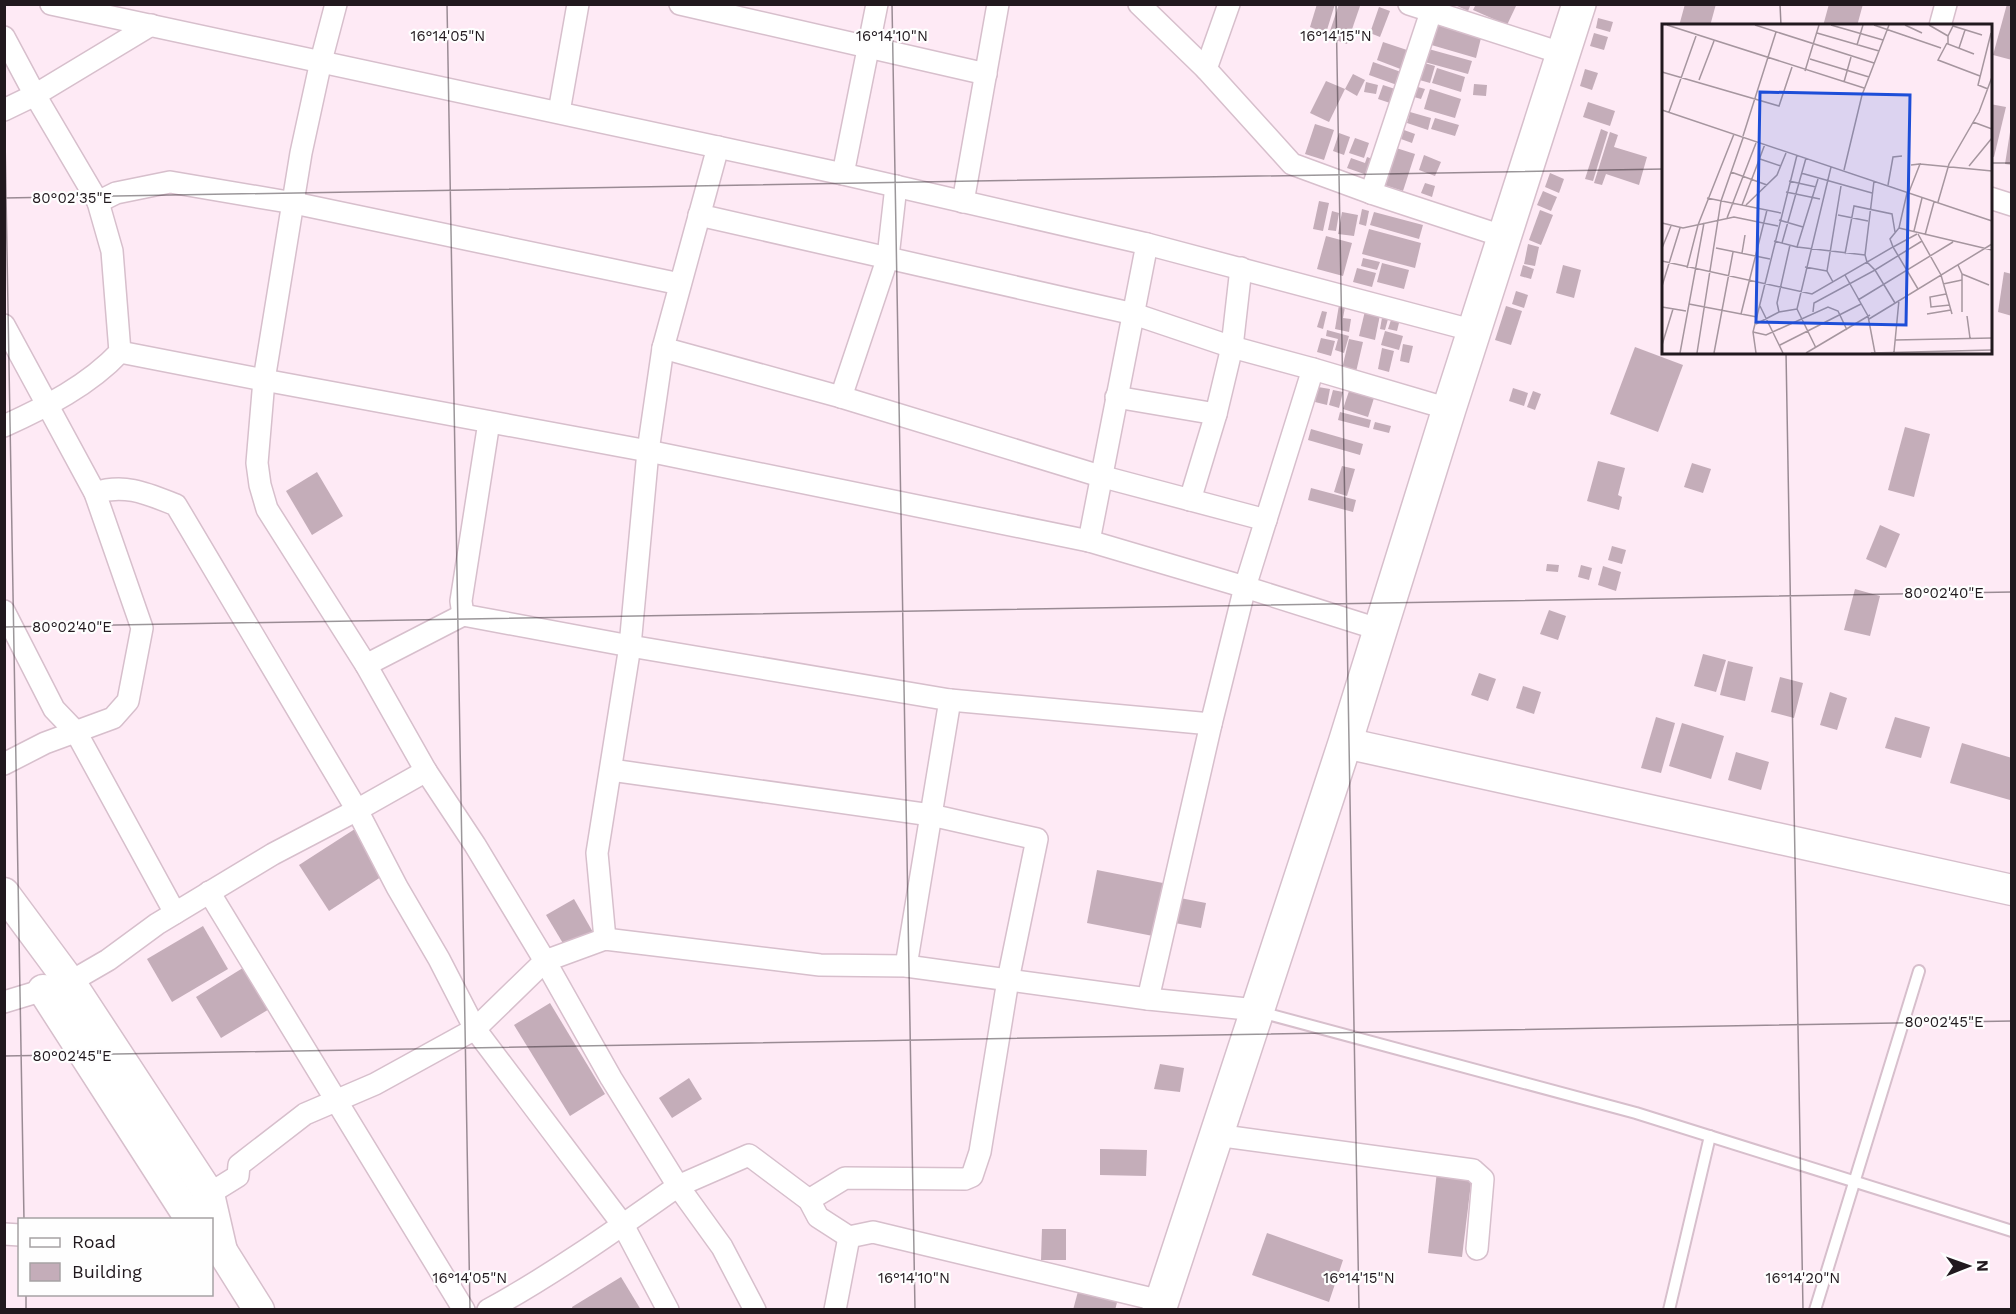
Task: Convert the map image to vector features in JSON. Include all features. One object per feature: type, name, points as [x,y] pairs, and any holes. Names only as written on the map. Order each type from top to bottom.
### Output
[{"type":"highway","points":[[1160,1305],[1345,743],[1579,4]]},
{"type":"main road","points":[[1345,743],[2012,890]]},
{"type":"main road","points":[[4,893],[189,1217]]},
{"type":"main road","points":[[57,986],[209,1194],[212,1218]]},
{"type":"main road","points":[[213,1229],[215,1247],[259,1310]]},
{"type":"street","points":[[51,4],[897,186],[1147,244],[1475,331]]},
{"type":"street","points":[[336,4],[301,153],[264,380],[257,463],[267,509],[366,665],[426,771],[475,844],[611,1078],[678,1186],[722,1247],[755,1310]]},
{"type":"street","points":[[559,112],[578,4]]},
{"type":"street","points":[[680,4],[986,74]]},
{"type":"street","points":[[843,174],[877,4]]},
{"type":"street","points":[[963,202],[998,4]]},
{"type":"street","points":[[1139,4],[1206,69],[1292,164],[1371,193],[1505,237]]},
{"type":"street","points":[[1206,69],[1229,4]]},
{"type":"street","points":[[1409,4],[1564,54]]},
{"type":"street","points":[[1941,24],[1946,4]]},
{"type":"street","points":[[1371,193],[1431,12]]},
{"type":"street","points":[[4,110],[35,95],[151,25]]},
{"type":"street","points":[[4,37],[35,95],[98,201],[112,251],[120,352],[106,367],[47,406],[4,426]]},
{"type":"street","points":[[605,939],[597,853],[630,646],[648,451],[663,348],[718,147]]},
{"type":"street","points":[[98,201],[116,193],[170,182],[294,203],[680,284]]},
{"type":"street","points":[[841,397],[888,257],[897,186]]},
{"type":"street","points":[[1992,199],[2012,205]]},
{"type":"street","points":[[699,215],[1134,314],[1232,347],[1449,409]]},
{"type":"street","points":[[1089,542],[1100,476],[1147,244]]},
{"type":"street","points":[[1190,500],[1216,414],[1232,347],[1240,268]]},
{"type":"street","points":[[4,325],[95,493],[142,628],[128,701],[113,718],[45,743],[4,764]]},
{"type":"street","points":[[663,348],[841,397],[1100,476],[1266,519]]},
{"type":"street","points":[[120,352],[648,451],[1089,542],[1245,587],[1381,630]]},
{"type":"street","points":[[1148,999],[1245,587],[1313,369]]},
{"type":"street","points":[[1116,397],[1216,414]]},
{"type":"street","points":[[463,615],[461,601],[489,422]]},
{"type":"street","points":[[95,493],[111,488],[144,492],[176,505],[357,810],[475,1029],[622,1225],[668,1310]]},
{"type":"street","points":[[4,611],[54,709],[76,732],[175,913]]},
{"type":"street","points":[[366,665],[463,615],[630,646],[950,700],[1211,724]]},
{"type":"street","points":[[906,966],[950,700]]},
{"type":"street","points":[[611,770],[931,815],[1037,839],[1008,980],[980,1152],[972,1176],[965,1179],[845,1178],[809,1200]]},
{"type":"street","points":[[4,1002],[57,986],[108,960],[209,892],[273,854],[426,771]]},
{"type":"street","points":[[209,892],[336,1101],[338,1100],[464,1310]]},
{"type":"street","points":[[189,1217],[209,1194],[238,1176],[239,1165],[305,1114],[375,1084],[475,1029],[545,961],[605,939],[820,965],[906,966],[1148,999],[1257,1011]]},
{"type":"street","points":[[1216,1135],[1473,1170],[1483,1179],[1477,1249]]},
{"type":"street","points":[[488,1310],[562,1265],[678,1186],[749,1155],[809,1200],[818,1217],[849,1237],[873,1232],[1160,1305]]},
{"type":"street","points":[[834,1310],[849,1237]]},
{"type":"lane","points":[[1815,1310],[1919,971]]},
{"type":"lane","points":[[1257,1011],[1636,1113],[2012,1231]]},
{"type":"lane","points":[[1669,1310],[1710,1136]]},
{"type":"building","points":[[1317,4],[1335,4],[1326,33],[1310,27]]},
{"type":"building","points":[[1339,4],[1360,6],[1347,44],[1328,37]]},
{"type":"building","points":[[1457,4],[1471,4],[1468,11]]},
{"type":"building","points":[[1476,4],[1513,4],[1516,6],[1507,25],[1473,10]]},
{"type":"building","points":[[1685,4],[1716,4],[1711,24],[1680,24]]},
{"type":"building","points":[[1829,4],[1863,4],[1858,24],[1824,24]]},
{"type":"building","points":[[2007,4],[2012,4],[2012,60],[1993,55]]},
{"type":"building","points":[[1379,7],[1390,11],[1380,37],[1370,33]]},
{"type":"building","points":[[1598,18],[1613,22],[1610,32],[1596,28]]},
{"type":"building","points":[[1435,21],[1482,34],[1476,58],[1428,44]]},
{"type":"building","points":[[1594,33],[1608,37],[1604,50],[1590,46]]},
{"type":"building","points":[[1383,42],[1410,51],[1403,70],[1377,60]]},
{"type":"building","points":[[1425,48],[1472,61],[1468,74],[1421,61]]},
{"type":"building","points":[[1373,62],[1401,72],[1397,85],[1369,75]]},
{"type":"building","points":[[1421,62],[1435,66],[1430,83],[1416,79]]},
{"type":"building","points":[[1437,68],[1465,77],[1461,92],[1432,83]]},
{"type":"building","points":[[1585,69],[1598,73],[1592,90],[1580,86]]},
{"type":"building","points":[[1353,74],[1365,80],[1357,96],[1345,89]]},
{"type":"building","points":[[1326,81],[1345,89],[1329,122],[1310,113]]},
{"type":"building","points":[[1366,82],[1378,85],[1376,94],[1364,92]]},
{"type":"building","points":[[1474,84],[1487,85],[1486,96],[1473,95]]},
{"type":"building","points":[[1383,85],[1398,90],[1393,104],[1378,99]]},
{"type":"building","points":[[1418,87],[1425,89],[1421,99],[1414,97]]},
{"type":"building","points":[[1430,89],[1461,99],[1455,118],[1424,109]]},
{"type":"building","points":[[1588,102],[1615,111],[1610,126],[1583,117]]},
{"type":"building","points":[[1992,104],[2006,107],[1994,157],[1992,156]]},
{"type":"building","points":[[1410,112],[1431,118],[1428,130],[1407,123]]},
{"type":"building","points":[[1435,118],[1459,125],[1455,136],[1431,129]]},
{"type":"building","points":[[1315,124],[1334,130],[1324,160],[1305,154]]},
{"type":"building","points":[[1601,129],[1608,132],[1593,181],[1585,179]]},
{"type":"building","points":[[1404,130],[1415,134],[1412,143],[1401,139]]},
{"type":"building","points":[[1610,132],[1618,135],[1614,147],[1647,157],[1639,185],[1606,174],[1602,185],[1594,183]]},
{"type":"building","points":[[2010,132],[2012,132],[2012,165],[2005,164]]},
{"type":"building","points":[[1339,133],[1350,137],[1344,155],[1333,151]]},
{"type":"building","points":[[1355,138],[1369,143],[1364,158],[1349,153]]},
{"type":"building","points":[[1393,147],[1415,154],[1403,191],[1381,184]]},
{"type":"building","points":[[1424,155],[1441,162],[1435,176],[1419,170]]},
{"type":"building","points":[[1367,157],[1375,160],[1370,176],[1347,168],[1351,158],[1365,163]]},
{"type":"building","points":[[1550,173],[1564,179],[1559,193],[1545,187]]},
{"type":"building","points":[[1425,183],[1435,186],[1432,197],[1421,193]]},
{"type":"building","points":[[1543,191],[1557,197],[1551,211],[1537,205]]},
{"type":"building","points":[[1319,201],[1329,203],[1323,231],[1313,229]]},
{"type":"building","points":[[1362,209],[1369,211],[1366,226],[1359,224]]},
{"type":"building","points":[[1540,210],[1553,215],[1541,245],[1529,240]]},
{"type":"building","points":[[1332,211],[1339,213],[1336,231],[1328,230]]},
{"type":"building","points":[[1342,212],[1358,215],[1354,236],[1338,234]]},
{"type":"building","points":[[1374,212],[1423,225],[1419,239],[1370,225]]},
{"type":"building","points":[[1369,229],[1421,243],[1415,268],[1362,254]]},
{"type":"building","points":[[1326,236],[1352,243],[1343,276],[1317,269]]},
{"type":"building","points":[[1528,244],[1539,247],[1535,266],[1524,264]]},
{"type":"building","points":[[1363,258],[1380,262],[1377,270],[1361,266]]},
{"type":"building","points":[[1382,263],[1409,270],[1404,289],[1377,282]]},
{"type":"building","points":[[1523,265],[1534,269],[1531,279],[1520,276]]},
{"type":"building","points":[[1563,265],[1581,270],[1574,298],[1556,293]]},
{"type":"building","points":[[1357,268],[1376,273],[1372,287],[1353,282]]},
{"type":"building","points":[[2004,272],[2012,274],[2012,316],[1998,312]]},
{"type":"building","points":[[1516,291],[1528,295],[1524,308],[1512,304]]},
{"type":"building","points":[[1339,305],[1345,307],[1343,318],[1351,319],[1349,332],[1335,329]]},
{"type":"building","points":[[1506,306],[1522,311],[1511,345],[1495,340]]},
{"type":"building","points":[[1322,311],[1327,312],[1323,329],[1317,327]]},
{"type":"building","points":[[1365,311],[1380,315],[1375,340],[1359,336]]},
{"type":"building","points":[[1392,317],[1400,319],[1397,331],[1388,329]]},
{"type":"building","points":[[1382,318],[1388,319],[1385,330],[1380,329]]},
{"type":"building","points":[[1327,330],[1349,336],[1344,353],[1335,350],[1338,339],[1326,336]]},
{"type":"building","points":[[1385,331],[1403,336],[1399,350],[1381,345]]},
{"type":"building","points":[[1321,338],[1335,341],[1331,356],[1317,352]]},
{"type":"building","points":[[1349,339],[1363,342],[1356,372],[1342,369]]},
{"type":"building","points":[[1403,344],[1413,346],[1409,363],[1400,361]]},
{"type":"building","points":[[1635,347],[1683,365],[1658,432],[1610,414]]},
{"type":"building","points":[[1382,348],[1394,351],[1389,372],[1378,369]]},
{"type":"building","points":[[1318,387],[1330,389],[1327,405],[1315,402]]},
{"type":"building","points":[[1513,388],[1528,393],[1524,406],[1509,401]]},
{"type":"building","points":[[1333,390],[1343,392],[1339,408],[1329,405]]},
{"type":"building","points":[[1349,391],[1374,398],[1368,417],[1343,409]]},
{"type":"building","points":[[1533,391],[1541,394],[1535,410],[1527,407]]},
{"type":"building","points":[[1340,412],[1371,420],[1369,428],[1338,420]]},
{"type":"building","points":[[1375,422],[1391,426],[1389,433],[1373,429]]},
{"type":"building","points":[[1905,427],[1930,434],[1914,497],[1888,490]]},
{"type":"building","points":[[1311,429],[1363,444],[1360,455],[1308,440]]},
{"type":"building","points":[[1598,461],[1625,468],[1618,495],[1622,497],[1619,510],[1587,501]]},
{"type":"building","points":[[1692,463],[1711,469],[1703,493],[1684,487]]},
{"type":"building","points":[[1342,466],[1355,469],[1347,496],[1334,492]]},
{"type":"building","points":[[317,472],[343,516],[312,535],[286,491]]},
{"type":"building","points":[[1311,488],[1356,500],[1353,512],[1308,500]]},
{"type":"building","points":[[1880,525],[1900,534],[1886,568],[1866,559]]},
{"type":"building","points":[[1612,546],[1626,550],[1622,564],[1608,560]]},
{"type":"building","points":[[1547,564],[1559,565],[1558,572],[1546,571]]},
{"type":"building","points":[[1581,565],[1592,568],[1589,580],[1578,577]]},
{"type":"building","points":[[1603,566],[1621,572],[1616,591],[1598,585]]},
{"type":"building","points":[[1855,589],[1880,596],[1870,636],[1844,630]]},
{"type":"building","points":[[1549,610],[1566,616],[1558,640],[1540,634]]},
{"type":"building","points":[[1703,654],[1726,660],[1716,692],[1694,686]]},
{"type":"building","points":[[1728,661],[1753,667],[1745,701],[1720,695]]},
{"type":"building","points":[[1479,673],[1496,679],[1488,701],[1471,695]]},
{"type":"building","points":[[1780,677],[1803,683],[1794,718],[1771,712]]},
{"type":"building","points":[[1523,686],[1541,692],[1534,714],[1516,708]]},
{"type":"building","points":[[1830,692],[1847,698],[1837,730],[1820,725]]},
{"type":"building","points":[[1656,717],[1675,723],[1661,773],[1641,768]]},
{"type":"building","points":[[1895,717],[1930,727],[1921,758],[1885,748]]},
{"type":"building","points":[[1682,723],[1724,736],[1711,779],[1669,766]]},
{"type":"building","points":[[1962,743],[2012,758],[2010,800],[1950,783]]},
{"type":"building","points":[[1736,752],[1769,762],[1761,790],[1728,780]]},
{"type":"building","points":[[358,827],[387,873],[329,911],[299,865]]},
{"type":"building","points":[[1097,870],[1168,884],[1158,937],[1087,923]]},
{"type":"building","points":[[1180,898],[1206,903],[1201,928],[1175,923]]},
{"type":"building","points":[[574,899],[594,934],[567,950],[546,915]]},
{"type":"building","points":[[203,926],[228,969],[172,1002],[147,959]]},
{"type":"building","points":[[246,966],[271,1008],[221,1038],[196,997]]},
{"type":"building","points":[[550,1003],[605,1094],[570,1116],[514,1025]]},
{"type":"building","points":[[1160,1064],[1184,1068],[1180,1092],[1154,1089]]},
{"type":"building","points":[[689,1078],[702,1099],[672,1118],[659,1098]]},
{"type":"building","points":[[1100,1149],[1147,1150],[1146,1176],[1100,1175]]},
{"type":"building","points":[[1437,1171],[1472,1175],[1462,1257],[1428,1253]]},
{"type":"building","points":[[1042,1229],[1066,1229],[1066,1260],[1041,1260]]},
{"type":"building","points":[[1267,1233],[1343,1260],[1329,1302],[1252,1275]]},
{"type":"building","points":[[621,1277],[641,1310],[573,1310],[572,1307]]},
{"type":"building","points":[[1080,1284],[1119,1295],[1115,1310],[1073,1310]]}]
